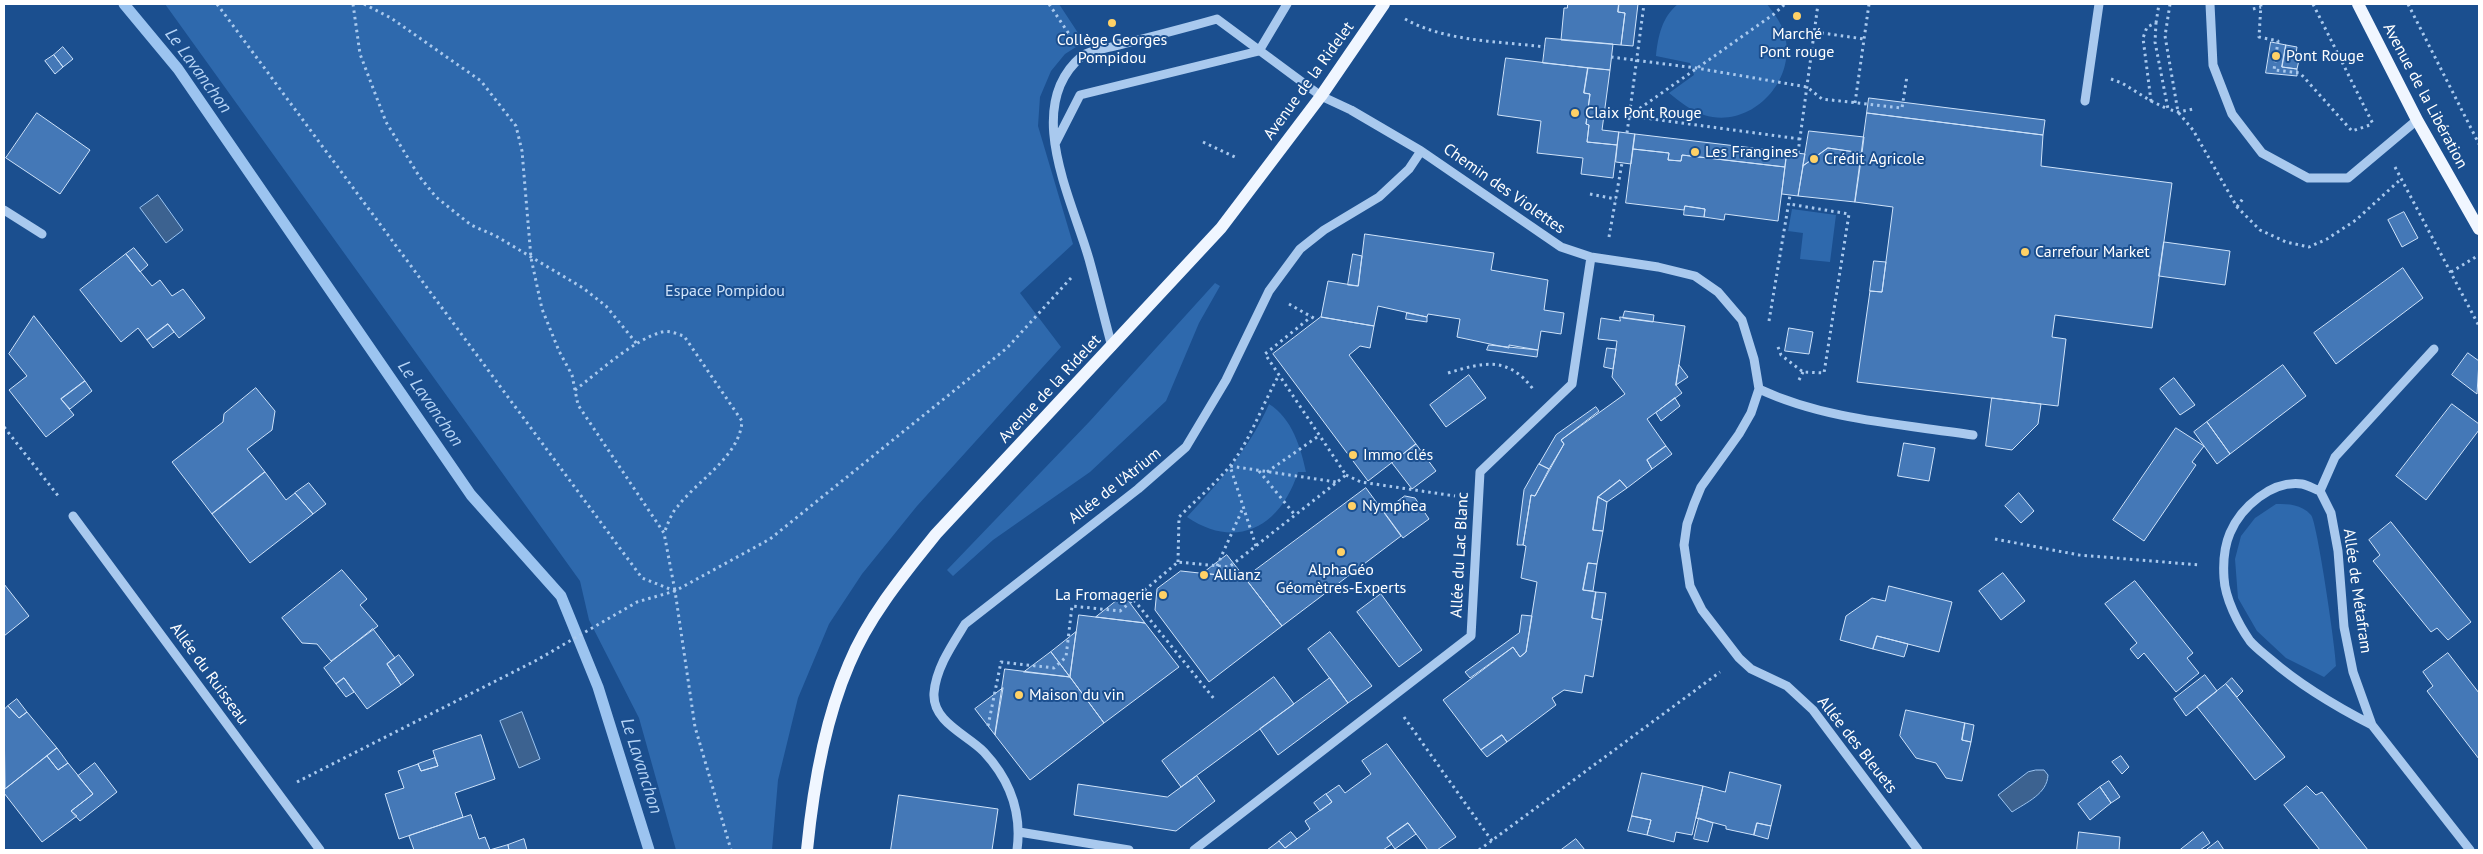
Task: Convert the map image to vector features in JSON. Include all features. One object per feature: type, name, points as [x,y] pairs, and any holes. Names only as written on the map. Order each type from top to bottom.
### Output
[{"type":"main road","name":"Avenue de la Libération","points":[[2358,4],[2417,120],[2479,229]]},
{"type":"main road","name":"Avenue de la Ridelet","points":[[807,850],[817,773],[830,722],[849,664],[873,619],[899,580],[936,534],[1221,228],[1321,96],[1383,5]]},
{"type":"main road","name":"Avenue de la Ridelet","points":[[809,830],[813,850]]},
{"type":"street","points":[[1112,347],[1089,258],[1064,183],[1055,144],[1080,94],[1259,51],[1287,4]]},
{"type":"street","points":[[2085,101],[2099,4]]},
{"type":"street","points":[[2210,4],[2213,65],[2232,114],[2262,153],[2308,178],[2348,178],[2417,120]]},
{"type":"street","name":"Chemin des Violettes","points":[[1055,144],[1053,111],[1056,92],[1067,74],[1083,55],[1217,20],[1321,96],[1352,110],[1421,150],[1562,247],[1591,257],[1658,267],[1695,276],[1718,292],[1742,320],[1754,359],[1759,389]]},
{"type":"street","name":"Allée de l'Atrium","points":[[1017,850],[1019,832],[1008,784],[984,752],[940,714],[934,695],[938,673],[965,624],[1138,489],[1186,447],[1226,380],[1269,291],[1300,249],[1324,230],[1379,197],[1409,169],[1421,150]]},
{"type":"street","points":[[4,210],[42,234]]},
{"type":"street","name":"Allée du Lac Blanc","points":[[1194,850],[1471,636],[1480,472],[1572,384],[1591,257]]},
{"type":"street","points":[[2320,491],[2335,456],[2434,349]]},
{"type":"street","points":[[1759,389],[1786,402],[1837,414],[1973,435]]},
{"type":"street","name":"Allée des Bleuets","points":[[1759,389],[1751,412],[1739,434],[1701,487],[1687,524],[1684,545],[1690,586],[1702,610],[1739,658],[1751,668],[1787,686],[1813,710],[1918,850]]},
{"type":"street","name":"Allée de Métafram","points":[[2372,725],[2317,696],[2251,642],[2230,603],[2223,568],[2223,557],[2230,532],[2247,508],[2266,492],[2285,485],[2301,484],[2320,491],[2331,513],[2338,551],[2344,627],[2353,672],[2372,725],[2470,850]]},
{"type":"street","name":"Allée du Ruisseau","points":[[73,516],[320,850]]},
{"type":"street","points":[[1019,832],[1129,850]]},
{"type":"path","points":[[217,4],[642,578],[675,591]]},
{"type":"path","points":[[353,4],[360,54],[371,87],[386,122],[419,176],[451,211],[471,225],[583,288],[606,306],[637,344]]},
{"type":"path","points":[[364,4],[391,18],[481,81],[516,126],[522,151],[531,258],[542,309],[559,351],[572,375],[578,405],[664,533],[675,591],[695,727],[731,850]]},
{"type":"path","points":[[1627,133],[1644,4]]},
{"type":"path","points":[[1629,116],[1774,14],[1785,4]]},
{"type":"path","points":[[1798,153],[1818,4]]},
{"type":"path","points":[[1855,103],[1869,4]]},
{"type":"path","points":[[2159,4],[2155,42],[2168,109]]},
{"type":"path","points":[[2408,4],[2479,144]]},
{"type":"path","points":[[1383,5],[1422,29],[1443,34],[1545,47]]},
{"type":"path","points":[[2253,9],[2261,6],[2259,37],[2278,41],[2274,70],[2300,73],[2352,131],[2373,124]]},
{"type":"path","points":[[2151,101],[2143,38],[2147,27],[2156,23]]},
{"type":"path","points":[[1814,32],[1864,39]]},
{"type":"path","points":[[1611,57],[1696,68],[1807,87],[1822,99],[1902,108],[1907,76]]},
{"type":"path","points":[[2089,72],[2122,82],[2151,101],[2168,109],[2178,112],[2193,109]]},
{"type":"path","points":[[1629,116],[1800,138]]},
{"type":"path","points":[[1204,142],[1237,158]]},
{"type":"path","points":[[1604,259],[1622,163]]},
{"type":"path","points":[[1590,194],[1616,199]]},
{"type":"path","points":[[1754,359],[1768,323],[1790,195]]},
{"type":"path","points":[[2237,207],[2244,197]]},
{"type":"path","points":[[1775,339],[1781,355],[1803,372],[1824,373],[1849,214],[1789,204]]},
{"type":"path","points":[[2451,272],[2479,255]]},
{"type":"path","points":[[276,792],[537,660],[637,602],[675,591],[770,538],[1007,348],[1089,258]]},
{"type":"path","points":[[1269,291],[1317,320]]},
{"type":"path","points":[[1311,317],[1265,354],[1346,475],[1361,482],[1478,500]]},
{"type":"path","points":[[575,390],[637,344],[663,331],[684,336],[742,421],[741,432],[729,452],[676,507],[664,533]]},
{"type":"path","points":[[1448,373],[1480,363],[1508,366],[1526,380],[1548,408]]},
{"type":"path","points":[[1786,402],[1803,372]]},
{"type":"path","points":[[1178,562],[1178,517],[1230,466],[1253,429],[1279,375]]},
{"type":"path","points":[[4,427],[73,516]]},
{"type":"path","points":[[1267,472],[1320,434]]},
{"type":"path","points":[[1230,466],[1336,482]]},
{"type":"path","points":[[1230,466],[1256,546]]},
{"type":"path","points":[[1259,471],[1295,515]]},
{"type":"path","points":[[984,752],[1001,662],[1054,668],[1066,657],[1072,606],[1120,611],[1178,562],[1229,568],[1346,475]]},
{"type":"path","points":[[1217,566],[1243,508]]},
{"type":"path","points":[[1995,539],[2079,555],[2223,568]]},
{"type":"path","points":[[1134,600],[1215,700]]},
{"type":"path","points":[[1479,850],[1739,658]]},
{"type":"path","points":[[1390,698],[1492,841]]},
{"type":"green space","name":"Espace Pompidou","points":[[165,4],[1059,4],[1084,42],[1065,54],[1051,71],[1040,97],[1038,126],[1073,244],[1020,293],[1061,347],[917,506],[862,574],[829,624],[798,698],[778,780],[772,850],[676,850],[639,718],[589,620],[580,581]]},
{"type":"green space","points":[[1678,4],[1767,4],[1783,30],[1786,41],[1786,57],[1782,73],[1775,87],[1765,100],[1737,116],[1721,118],[1699,113],[1669,93],[1694,75],[1690,63],[1656,56],[1662,27],[1668,15]]},
{"type":"green space","points":[[1792,209],[1836,215],[1830,262],[1800,259],[1803,233],[1788,231]]},
{"type":"green space","points":[[1215,283],[1220,286],[1199,323],[1166,401],[1090,472],[993,540],[953,576],[947,570],[1090,421]]},
{"type":"green space","points":[[1269,404],[1284,417],[1294,434],[1306,472],[1298,472],[1281,507],[1269,519],[1255,528],[1240,532],[1223,532],[1205,527],[1187,517],[1243,450]]},
{"type":"green space","points":[[2276,504],[2299,507],[2307,511],[2314,523],[2326,587],[2336,666],[2324,677],[2286,658],[2257,631],[2238,598],[2235,559],[2241,536],[2255,518]]},
{"type":"shaded area","points":[[158,195],[183,230],[166,243],[140,208]]},
{"type":"shaded area","points":[[522,712],[540,759],[519,768],[500,721]]},
{"type":"shaded area","points":[[2044,770],[2048,775],[2047,782],[2035,797],[2012,812],[1998,795],[2028,772]]},
{"type":"building","points":[[1568,4],[1619,4],[1618,12],[1625,13],[1621,45],[1561,40],[1564,8],[1567,8]]},
{"type":"building","points":[[1619,4],[1638,4],[1633,46],[1621,45],[1625,13],[1618,12]]},
{"type":"building","points":[[1546,38],[1613,44],[1610,70],[1543,63]]},
{"type":"building","name":"Pont Rouge","points":[[2271,42],[2286,45],[2282,67],[2297,69],[2297,76],[2266,73]]},
{"type":"building","points":[[2286,45],[2297,47],[2295,60],[2299,60],[2297,69],[2282,67]]},
{"type":"building","points":[[63,47],[73,59],[63,67],[54,55]]},
{"type":"building","points":[[54,55],[63,67],[55,74],[45,61]]},
{"type":"building","points":[[1506,58],[1588,68],[1584,93],[1590,94],[1586,124],[1589,125],[1587,142],[1617,145],[1613,178],[1581,174],[1583,158],[1537,153],[1541,121],[1498,115]]},
{"type":"building","points":[[1588,68],[1610,70],[1602,130],[1619,132],[1617,145],[1587,142],[1589,125],[1586,124],[1590,94],[1584,93]]},
{"type":"building","points":[[1869,98],[2045,120],[2043,135],[1867,113]]},
{"type":"building","points":[[37,113],[90,150],[60,194],[6,158]]},
{"type":"building","name":"Carrefour Market","points":[[1867,113],[2043,135],[2041,166],[2172,183],[2152,328],[2055,315],[2052,337],[2066,339],[2058,406],[1857,382],[1870,291],[1882,292],[1893,207],[1855,202]]},
{"type":"building","points":[[1809,131],[1864,137],[1862,153],[1828,148],[1803,166]]},
{"type":"building","points":[[1619,132],[1635,134],[1631,164],[1616,162]]},
{"type":"building","points":[[1635,134],[1787,152],[1785,167],[1682,155],[1681,161],[1668,160],[1669,153],[1633,149]]},
{"type":"building","points":[[1828,148],[1862,153],[1855,202],[1798,196],[1803,166]]},
{"type":"building","points":[[1633,149],[1669,153],[1668,160],[1681,161],[1682,155],[1785,167],[1778,221],[1725,214],[1724,220],[1704,217],[1705,209],[1685,206],[1684,210],[1626,203]]},
{"type":"building","points":[[1787,152],[1805,154],[1798,196],[1782,194]]},
{"type":"building","points":[[1685,206],[1705,209],[1704,217],[1684,215]]},
{"type":"building","points":[[2404,212],[2418,238],[2402,247],[2388,220]]},
{"type":"building","points":[[1365,234],[1494,253],[1491,270],[1548,280],[1544,310],[1564,313],[1561,334],[1541,331],[1538,350],[1509,345],[1509,348],[1457,337],[1460,319],[1428,314],[1427,317],[1378,306],[1374,326],[1321,317],[1328,281],[1358,286]]},
{"type":"building","points":[[2164,242],[2230,251],[2225,285],[2159,276]]},
{"type":"building","points":[[134,248],[148,265],[140,272],[126,254]]},
{"type":"building","points":[[126,254],[152,286],[160,280],[172,296],[183,289],[205,318],[179,338],[168,324],[147,340],[138,328],[121,342],[80,290]]},
{"type":"building","points":[[1353,254],[1362,256],[1358,286],[1348,285]]},
{"type":"building","points":[[1874,261],[1886,262],[1882,292],[1870,291]]},
{"type":"building","points":[[2403,268],[2423,298],[2336,364],[2314,333]]},
{"type":"building","points":[[1625,311],[1654,315],[1653,322],[1623,318]]},
{"type":"building","points":[[1407,313],[1427,317],[1427,322],[1406,319]]},
{"type":"building","points":[[34,316],[85,381],[61,399],[74,415],[46,437],[9,390],[27,376],[9,354]]},
{"type":"building","points":[[1321,317],[1374,326],[1370,348],[1360,346],[1349,355],[1416,444],[1368,481],[1273,354]]},
{"type":"building","points":[[1620,317],[1685,326],[1676,385],[1682,393],[1647,419],[1666,446],[1647,460],[1652,469],[1627,488],[1620,480],[1598,497],[1593,530],[1603,531],[1597,564],[1588,563],[1583,590],[1596,592],[1592,618],[1602,620],[1593,677],[1585,675],[1582,693],[1564,690],[1552,698],[1556,705],[1507,742],[1502,735],[1481,750],[1443,700],[1513,647],[1520,657],[1526,652],[1537,582],[1521,578],[1526,546],[1523,545],[1531,495],[1535,496],[1564,444],[1561,440],[1625,394],[1612,377],[1617,341],[1598,339],[1601,318],[1620,321]]},
{"type":"building","points":[[168,324],[174,332],[153,348],[147,340]]},
{"type":"building","points":[[1789,328],[1813,332],[1809,354],[1785,351]]},
{"type":"building","points":[[1489,345],[1538,350],[1537,357],[1487,350]]},
{"type":"building","points":[[1607,348],[1616,349],[1613,369],[1604,367]]},
{"type":"building","points":[[2468,353],[2479,361],[2477,394],[2452,375]]},
{"type":"building","points":[[1679,365],[1688,377],[1676,385]]},
{"type":"building","points":[[2283,365],[2306,396],[2230,454],[2207,422]]},
{"type":"building","points":[[1469,375],[1486,398],[1446,427],[1430,405]]},
{"type":"building","points":[[2174,378],[2195,405],[2180,415],[2160,389]]},
{"type":"building","points":[[85,381],[92,391],[70,409],[61,399]]},
{"type":"building","points":[[256,388],[275,411],[272,430],[247,449],[265,472],[212,514],[172,462],[223,422],[224,414]]},
{"type":"building","points":[[1675,398],[1680,406],[1661,421],[1656,413]]},
{"type":"building","points":[[1992,398],[2041,404],[2038,424],[2012,450],[1986,446]]},
{"type":"building","points":[[2452,404],[2479,424],[2479,430],[2426,500],[2396,476]]},
{"type":"building","points":[[1596,407],[1599,411],[1561,440],[1564,444],[1549,469],[1539,464],[1556,435]]},
{"type":"building","points":[[2207,422],[2230,454],[2217,464],[2194,432]]},
{"type":"building","points":[[2176,428],[2204,446],[2192,462],[2196,465],[2144,541],[2113,520]]},
{"type":"building","points":[[1904,443],[1935,448],[1929,481],[1898,476]]},
{"type":"building","points":[[1416,444],[1436,471],[1412,489],[1392,463]]},
{"type":"building","points":[[1666,446],[1672,454],[1652,469],[1647,460]]},
{"type":"building","points":[[1539,464],[1549,469],[1535,496],[1531,495],[1523,545],[1517,545],[1524,490]]},
{"type":"building","points":[[265,472],[286,500],[295,493],[313,514],[250,563],[212,514]]},
{"type":"building","points":[[1620,480],[1627,488],[1607,502],[1598,497]]},
{"type":"building","points":[[309,483],[326,504],[313,514],[295,493]]},
{"type":"building","points":[[1366,488],[1401,536],[1282,626],[1245,578]]},
{"type":"building","points":[[2019,493],[2034,511],[2021,523],[2005,506]]},
{"type":"building","points":[[1405,496],[1415,498],[1429,519],[1403,538],[1384,512]]},
{"type":"building","points":[[1598,497],[1607,502],[1603,531],[1593,530]]},
{"type":"building","points":[[2391,522],[2471,622],[2448,640],[2437,628],[2431,632],[2373,561],[2380,555],[2369,540]]},
{"type":"building","points":[[1227,555],[1245,578],[1203,573]]},
{"type":"building","points":[[1588,563],[1597,564],[1593,591],[1583,590]]},
{"type":"building","points":[[342,570],[367,599],[360,605],[378,626],[331,661],[317,644],[302,643],[282,618]]},
{"type":"building","points":[[1181,571],[1245,578],[1282,626],[1209,682],[1155,610],[1157,589]]},
{"type":"building","points":[[2003,573],[2025,601],[2001,620],[1979,591]]},
{"type":"building","points":[[2135,581],[2193,653],[2187,658],[2199,673],[2176,692],[2144,653],[2138,659],[2130,649],[2137,643],[2105,604]]},
{"type":"building","points":[[4,584],[29,616],[4,636]]},
{"type":"building","points":[[1889,586],[1952,602],[1939,652],[1877,636],[1873,649],[1840,640],[1846,616],[1872,598],[1885,601]]},
{"type":"building","points":[[1596,592],[1606,593],[1602,620],[1592,618]]},
{"type":"building","points":[[1381,594],[1422,650],[1399,667],[1357,612]]},
{"type":"building","points":[[1124,595],[1145,623],[1096,617]]},
{"type":"building","points":[[1079,615],[1145,623],[1179,667],[1104,723],[1070,677]]},
{"type":"building","points":[[1522,615],[1532,616],[1526,652],[1520,657],[1513,647],[1470,678],[1465,672],[1519,633]]},
{"type":"building","points":[[373,629],[395,658],[387,664],[401,685],[367,709],[344,678],[336,684],[324,668]]},
{"type":"building","points":[[1076,632],[1070,677],[1051,652]]},
{"type":"building","points":[[1330,632],[1372,686],[1348,703],[1308,649]]},
{"type":"building","points":[[1877,636],[1908,644],[1904,657],[1873,649]]},
{"type":"building","points":[[1051,652],[1070,677],[1024,672]]},
{"type":"building","points":[[2448,653],[2479,693],[2479,759],[2427,691],[2433,686],[2423,672]]},
{"type":"building","points":[[399,655],[414,675],[401,685],[387,664]]},
{"type":"building","points":[[1005,669],[1070,677],[1104,723],[1030,780],[995,735]]},
{"type":"building","points":[[2205,675],[2217,691],[2186,716],[2174,699]]},
{"type":"building","points":[[1274,677],[1294,704],[1181,787],[1162,761]]},
{"type":"building","points":[[344,678],[354,692],[346,697],[336,684]]},
{"type":"building","points":[[1330,678],[1348,703],[1278,755],[1260,729]]},
{"type":"building","points":[[2232,678],[2243,691],[2237,697],[2226,684]]},
{"type":"building","points":[[2226,684],[2285,757],[2255,780],[2197,707]]},
{"type":"building","points":[[1003,688],[995,735],[975,709]]},
{"type":"building","points":[[17,699],[27,712],[19,718],[8,706]]},
{"type":"building","points":[[8,706],[19,718],[27,712],[57,748],[5,789],[4,710]]},
{"type":"building","points":[[1906,710],[1965,723],[1962,740],[1971,742],[1962,781],[1946,778],[1936,763],[1916,758],[1900,736]]},
{"type":"building","points":[[1965,723],[1974,725],[1971,742],[1962,740]]},
{"type":"building","points":[[481,735],[495,779],[455,793],[463,817],[399,839],[385,794],[404,788],[398,771],[418,764],[421,771],[438,766],[433,751]]},
{"type":"building","points":[[1502,735],[1507,742],[1487,757],[1481,750]]},
{"type":"building","points":[[1387,744],[1456,837],[1437,850],[1428,850],[1408,823],[1387,838],[1392,844],[1383,850],[1267,850],[1279,841],[1285,848],[1310,829],[1305,821],[1332,802],[1326,794],[1339,785],[1345,793],[1371,774],[1362,761]]},
{"type":"building","points":[[57,748],[68,763],[58,770],[47,756]]},
{"type":"building","points":[[47,756],[58,770],[68,763],[93,794],[71,811],[77,816],[42,842],[4,793],[4,790]]},
{"type":"building","points":[[2121,756],[2129,767],[2122,774],[2112,762]]},
{"type":"building","points":[[435,758],[438,766],[421,771],[418,764]]},
{"type":"building","points":[[95,763],[117,792],[80,821],[71,811],[93,794],[78,776]]},
{"type":"building","points":[[1730,772],[1781,785],[1771,826],[1757,823],[1754,835],[1726,829],[1726,826],[1696,818],[1703,786],[1725,792]]},
{"type":"building","points":[[1642,773],[1703,786],[1692,835],[1676,832],[1674,842],[1647,835],[1651,820],[1632,816]]},
{"type":"building","points":[[1197,776],[1215,801],[1176,831],[1074,815],[1078,784],[1167,797]]},
{"type":"building","points":[[2109,781],[2120,797],[2111,803],[2100,787]]},
{"type":"building","points":[[2307,786],[2316,795],[2322,792],[2368,850],[2320,850],[2284,805]]},
{"type":"building","points":[[2100,787],[2111,803],[2090,820],[2078,804]]},
{"type":"building","points":[[1326,794],[1332,802],[1320,811],[1314,803]]},
{"type":"building","points":[[899,795],[998,809],[992,850],[891,850]]},
{"type":"building","points":[[471,815],[479,839],[485,837],[490,850],[414,850],[409,836]]},
{"type":"building","points":[[1632,816],[1651,820],[1647,835],[1628,831]]},
{"type":"building","points":[[1699,818],[1713,823],[1708,842],[1694,839]]},
{"type":"building","points":[[1408,823],[1416,834],[1395,849],[1387,838]]},
{"type":"building","points":[[1757,823],[1771,826],[1768,839],[1754,835]]},
{"type":"building","points":[[1291,832],[1297,839],[1285,848],[1279,841]]},
{"type":"building","points":[[2079,832],[2120,837],[2119,850],[2077,850]]},
{"type":"building","points":[[2203,832],[2210,843],[2200,850],[2180,850]]},
{"type":"building","points":[[524,839],[527,850],[509,850],[508,845]]},
{"type":"building","points":[[1576,839],[1585,850],[1561,850]]},
{"type":"building","points":[[2218,841],[2224,850],[2206,850]]},
{"type":"building","points":[[508,845],[509,850],[490,850]]},
{"type":"waterway","name":"Le Lavanchon","points":[[124,4],[178,69],[471,495],[561,596],[598,687],[649,850]]},
{"type":"place","name":"Marché Pont rouge","points":[[1797,16]]},
{"type":"place","name":"Collège Georges Pompidou","points":[[1112,23]]},
{"type":"place","name":"Pont Rouge","points":[[2276,56]]},
{"type":"place","name":"Claix Pont Rouge","points":[[1575,113]]},
{"type":"place","name":"Les Frangines","points":[[1695,152]]},
{"type":"place","name":"Crédit Agricole","points":[[1814,159]]},
{"type":"place","name":"Carrefour Market","points":[[2025,252]]},
{"type":"place","name":"Immo clés","points":[[1353,455]]},
{"type":"place","name":"Nymphea","points":[[1352,506]]},
{"type":"place","name":"AlphaGéo Géomètres-Experts","points":[[1341,552]]},
{"type":"place","name":"Allianz","points":[[1204,575]]},
{"type":"place","name":"La Fromagerie","points":[[1163,595]]},
{"type":"place","name":"Maison du vin","points":[[1019,695]]}]
